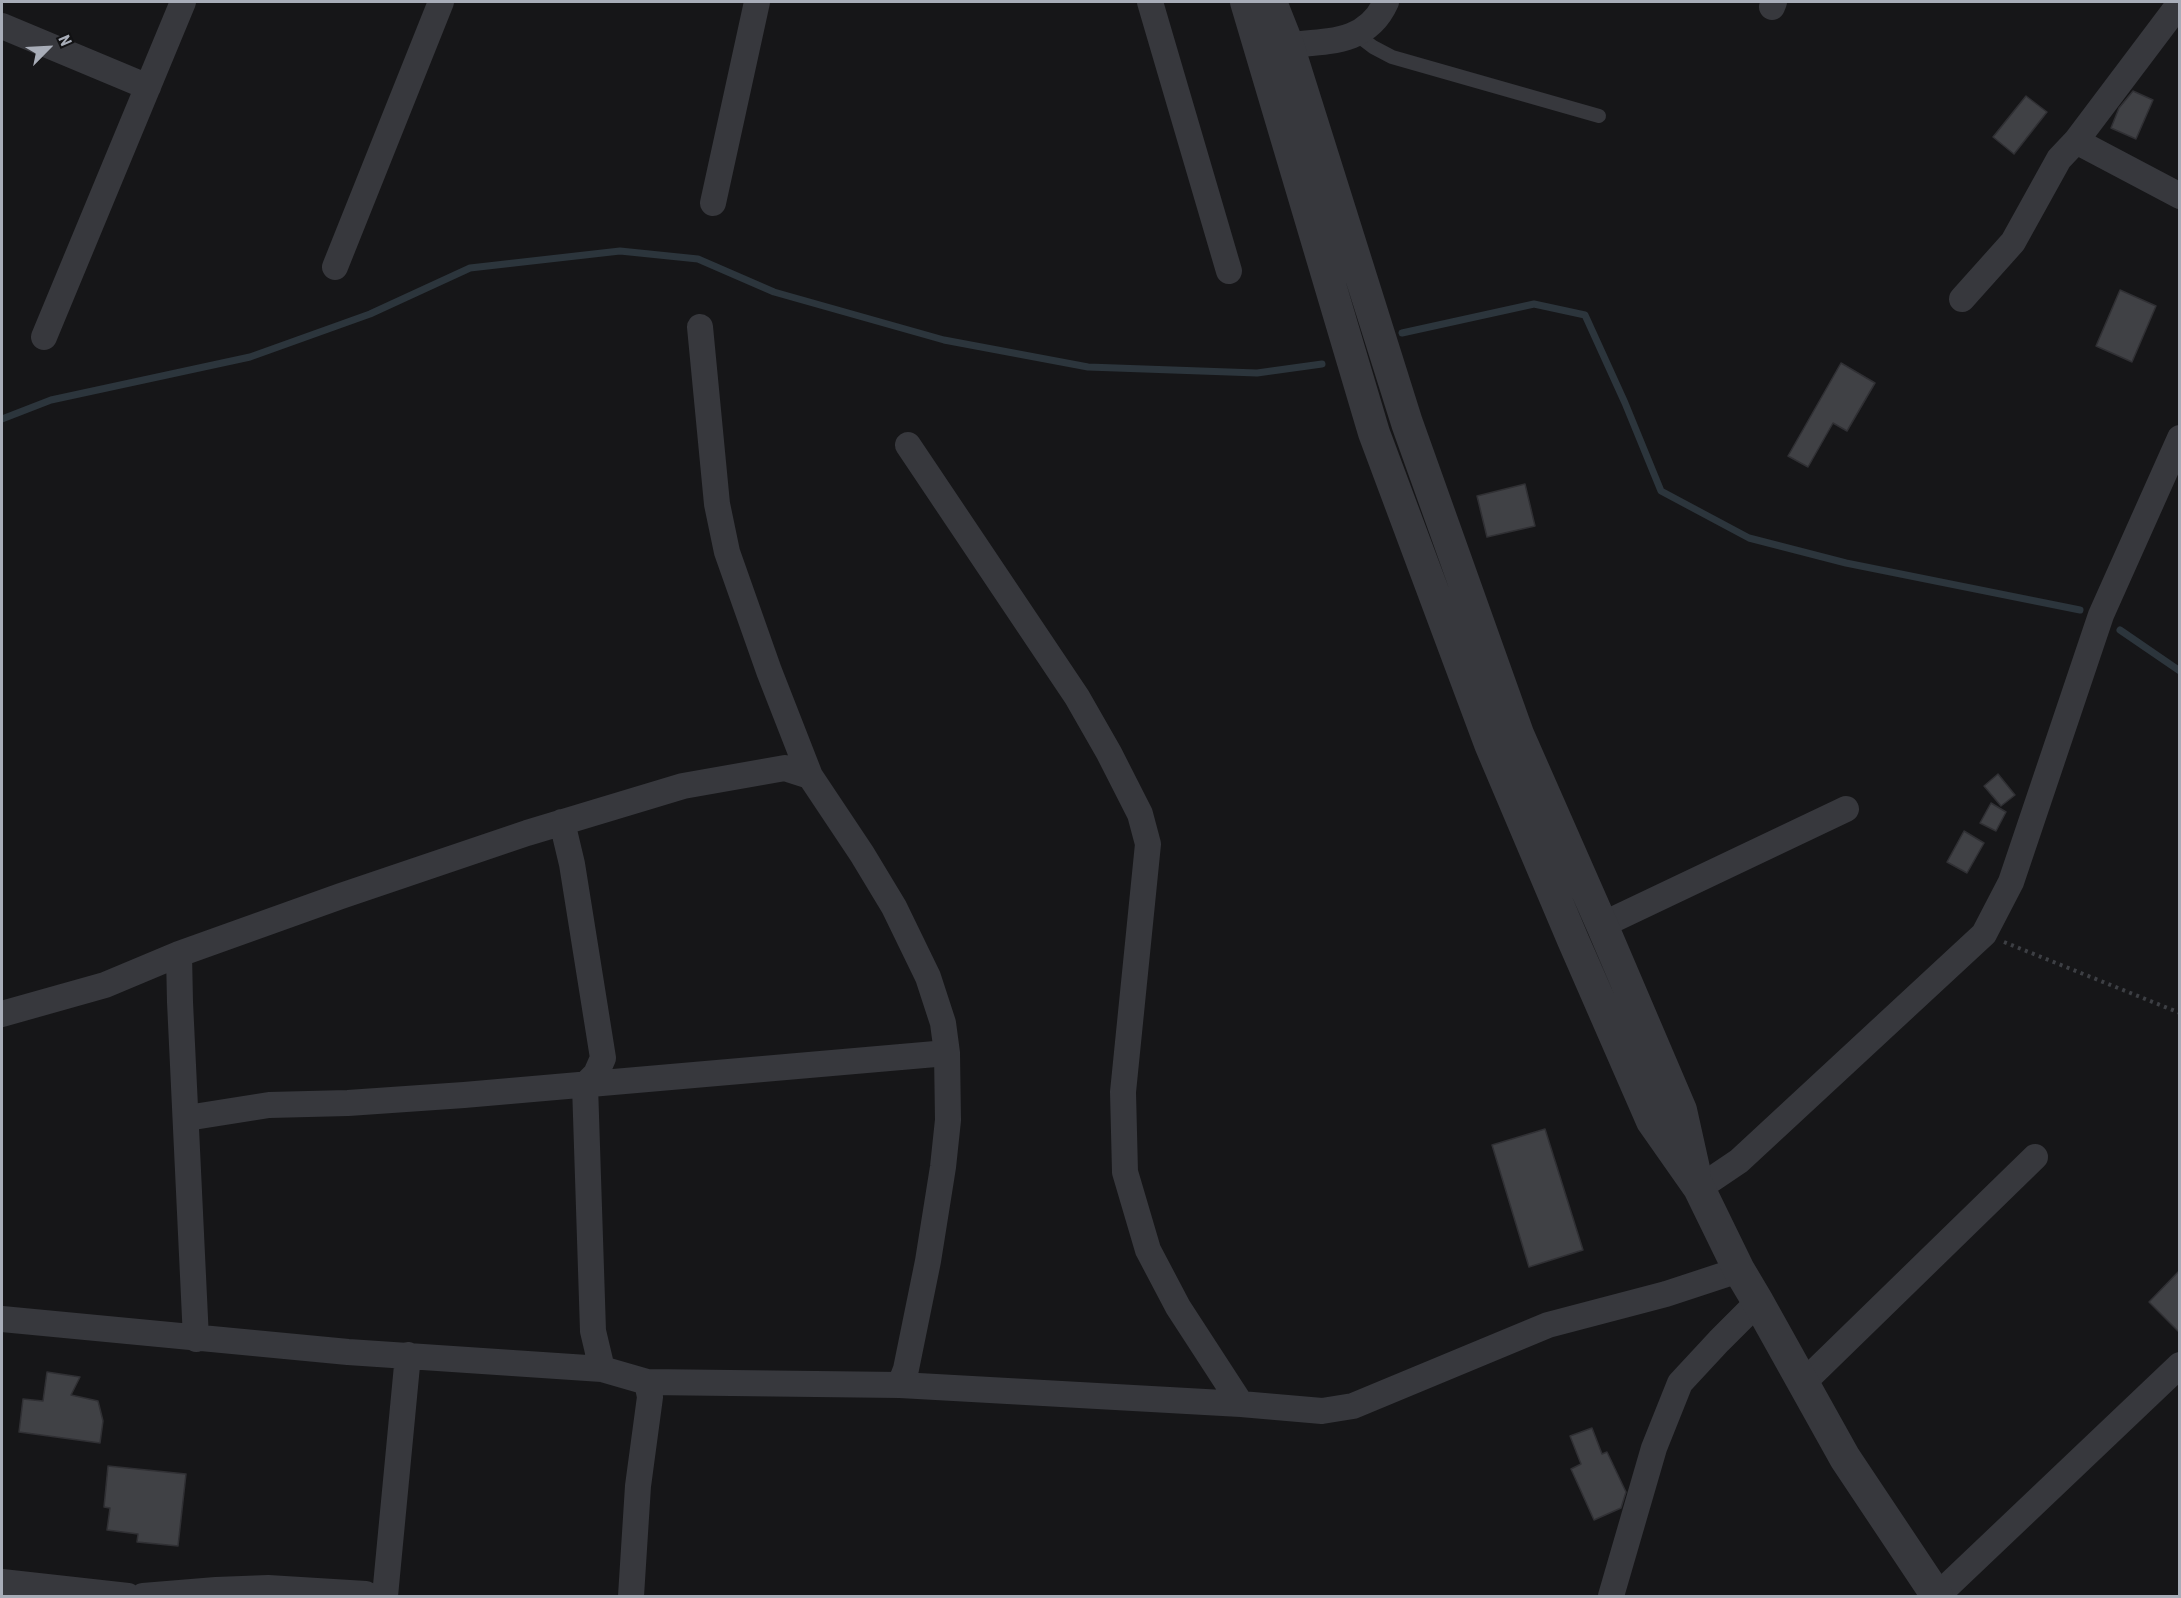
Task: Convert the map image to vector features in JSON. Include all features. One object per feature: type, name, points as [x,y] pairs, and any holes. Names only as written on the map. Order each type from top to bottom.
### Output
[{"type":"street","points":[[44,337],[183,2]]},
{"type":"street","points":[[335,267],[441,2]]},
{"type":"street","points":[[713,203],[757,2]]},
{"type":"street","points":[[1150,2],[1229,271]]},
{"type":"street","points":[[1246,2],[1374,433],[1490,744],[1652,1121],[1699,1188],[1739,1270],[1845,1458],[1937,1596],[2180,1365]]},
{"type":"street","points":[[1271,2],[1288,45],[1407,423],[1518,734],[1681,1110],[1699,1188]]},
{"type":"street","points":[[1288,45],[1336,40],[1356,34],[1370,26],[1380,15],[1386,2]]},
{"type":"street","points":[[1962,299],[2013,242],[2059,159],[2076,141],[2180,3]]},
{"type":"street","points":[[2,27],[148,87]]},
{"type":"street","points":[[2076,141],[2180,196]]},
{"type":"street","points":[[700,327],[717,504],[727,552],[810,776],[850,835],[894,908],[928,977],[943,1023],[948,1120],[943,1167],[928,1261],[906,1369],[900,1385]]},
{"type":"street","points":[[908,445],[1077,697],[1140,814],[1148,844],[1123,1092],[1125,1172],[1148,1250],[1178,1307],[1241,1404]]},
{"type":"street","points":[[1699,1188],[1739,1161],[1984,934],[2011,882],[2101,615],[2178,446]]},
{"type":"street","points":[[2,1014],[105,985],[179,954],[341,896],[562,822],[683,786],[785,768],[810,776]]},
{"type":"street","points":[[1602,925],[1846,809]]},
{"type":"street","points":[[562,822],[572,864],[603,1058],[596,1074],[585,1085],[593,1331],[602,1369]]},
{"type":"street","points":[[179,954],[196,1339]]},
{"type":"street","points":[[187,1118],[269,1106],[348,1104],[946,1053]]},
{"type":"street","points":[[1803,1383],[2035,1157]]},
{"type":"street","points":[[2,1319],[196,1339],[602,1369],[647,1382],[900,1385],[1241,1404],[1322,1411],[1353,1406],[1548,1325],[1666,1294],[1739,1270]]},
{"type":"street","points":[[1611,1596],[1654,1448],[1680,1383],[1758,1302]]},
{"type":"street","points":[[385,1596],[408,1355]]},
{"type":"street","points":[[631,1596],[638,1486],[650,1397],[647,1382]]},
{"type":"street","points":[[2,1582],[128,1596]]},
{"type":"street","points":[[143,1596],[268,1588],[369,1596]]},
{"type":"lane","points":[[1356,34],[1373,47],[1392,57],[1599,116]]},
{"type":"path","points":[[1984,934],[2180,1013]]},
{"type":"building","points":[[2133,91],[2153,100],[2136,139],[2111,128],[2119,108]]},
{"type":"building","points":[[2026,96],[2047,112],[2014,154],[1993,137]]},
{"type":"building","points":[[2120,290],[2156,306],[2132,362],[2096,346]]},
{"type":"building","points":[[1841,363],[1875,383],[1847,431],[1833,423],[1808,467],[1788,456]]},
{"type":"building","points":[[1525,484],[1535,526],[1487,537],[1477,496]]},
{"type":"building","points":[[1998,774],[2015,795],[2001,806],[1984,786]]},
{"type":"building","points":[[1991,803],[2006,812],[1996,831],[1980,823]]},
{"type":"building","points":[[1964,831],[1984,843],[1967,873],[1947,862]]},
{"type":"building","points":[[1545,1129],[1583,1250],[1529,1267],[1492,1145]]},
{"type":"building","points":[[2180,1270],[2180,1333],[2149,1302]]},
{"type":"building","points":[[47,1372],[80,1377],[71,1395],[98,1401],[103,1421],[100,1443],[19,1432],[23,1399],[43,1401]]},
{"type":"building","points":[[1592,1428],[1602,1454],[1607,1452],[1626,1492],[1621,1508],[1594,1520],[1571,1469],[1581,1464],[1570,1436]]},
{"type":"building","points":[[108,1466],[186,1474],[178,1546],[137,1542],[138,1534],[107,1530],[110,1508],[104,1507]]},
{"type":"waterway","points":[[2,419],[51,400],[250,357],[370,314],[470,268],[620,251],[698,259],[774,292],[944,340],[1088,367],[1257,373],[1322,364]]},
{"type":"waterway","points":[[1402,333],[1534,304],[1585,315],[1625,403],[1661,491],[1749,538],[1846,563],[2080,610]]},
{"type":"waterway","points":[[2120,630],[2180,671]]}]
